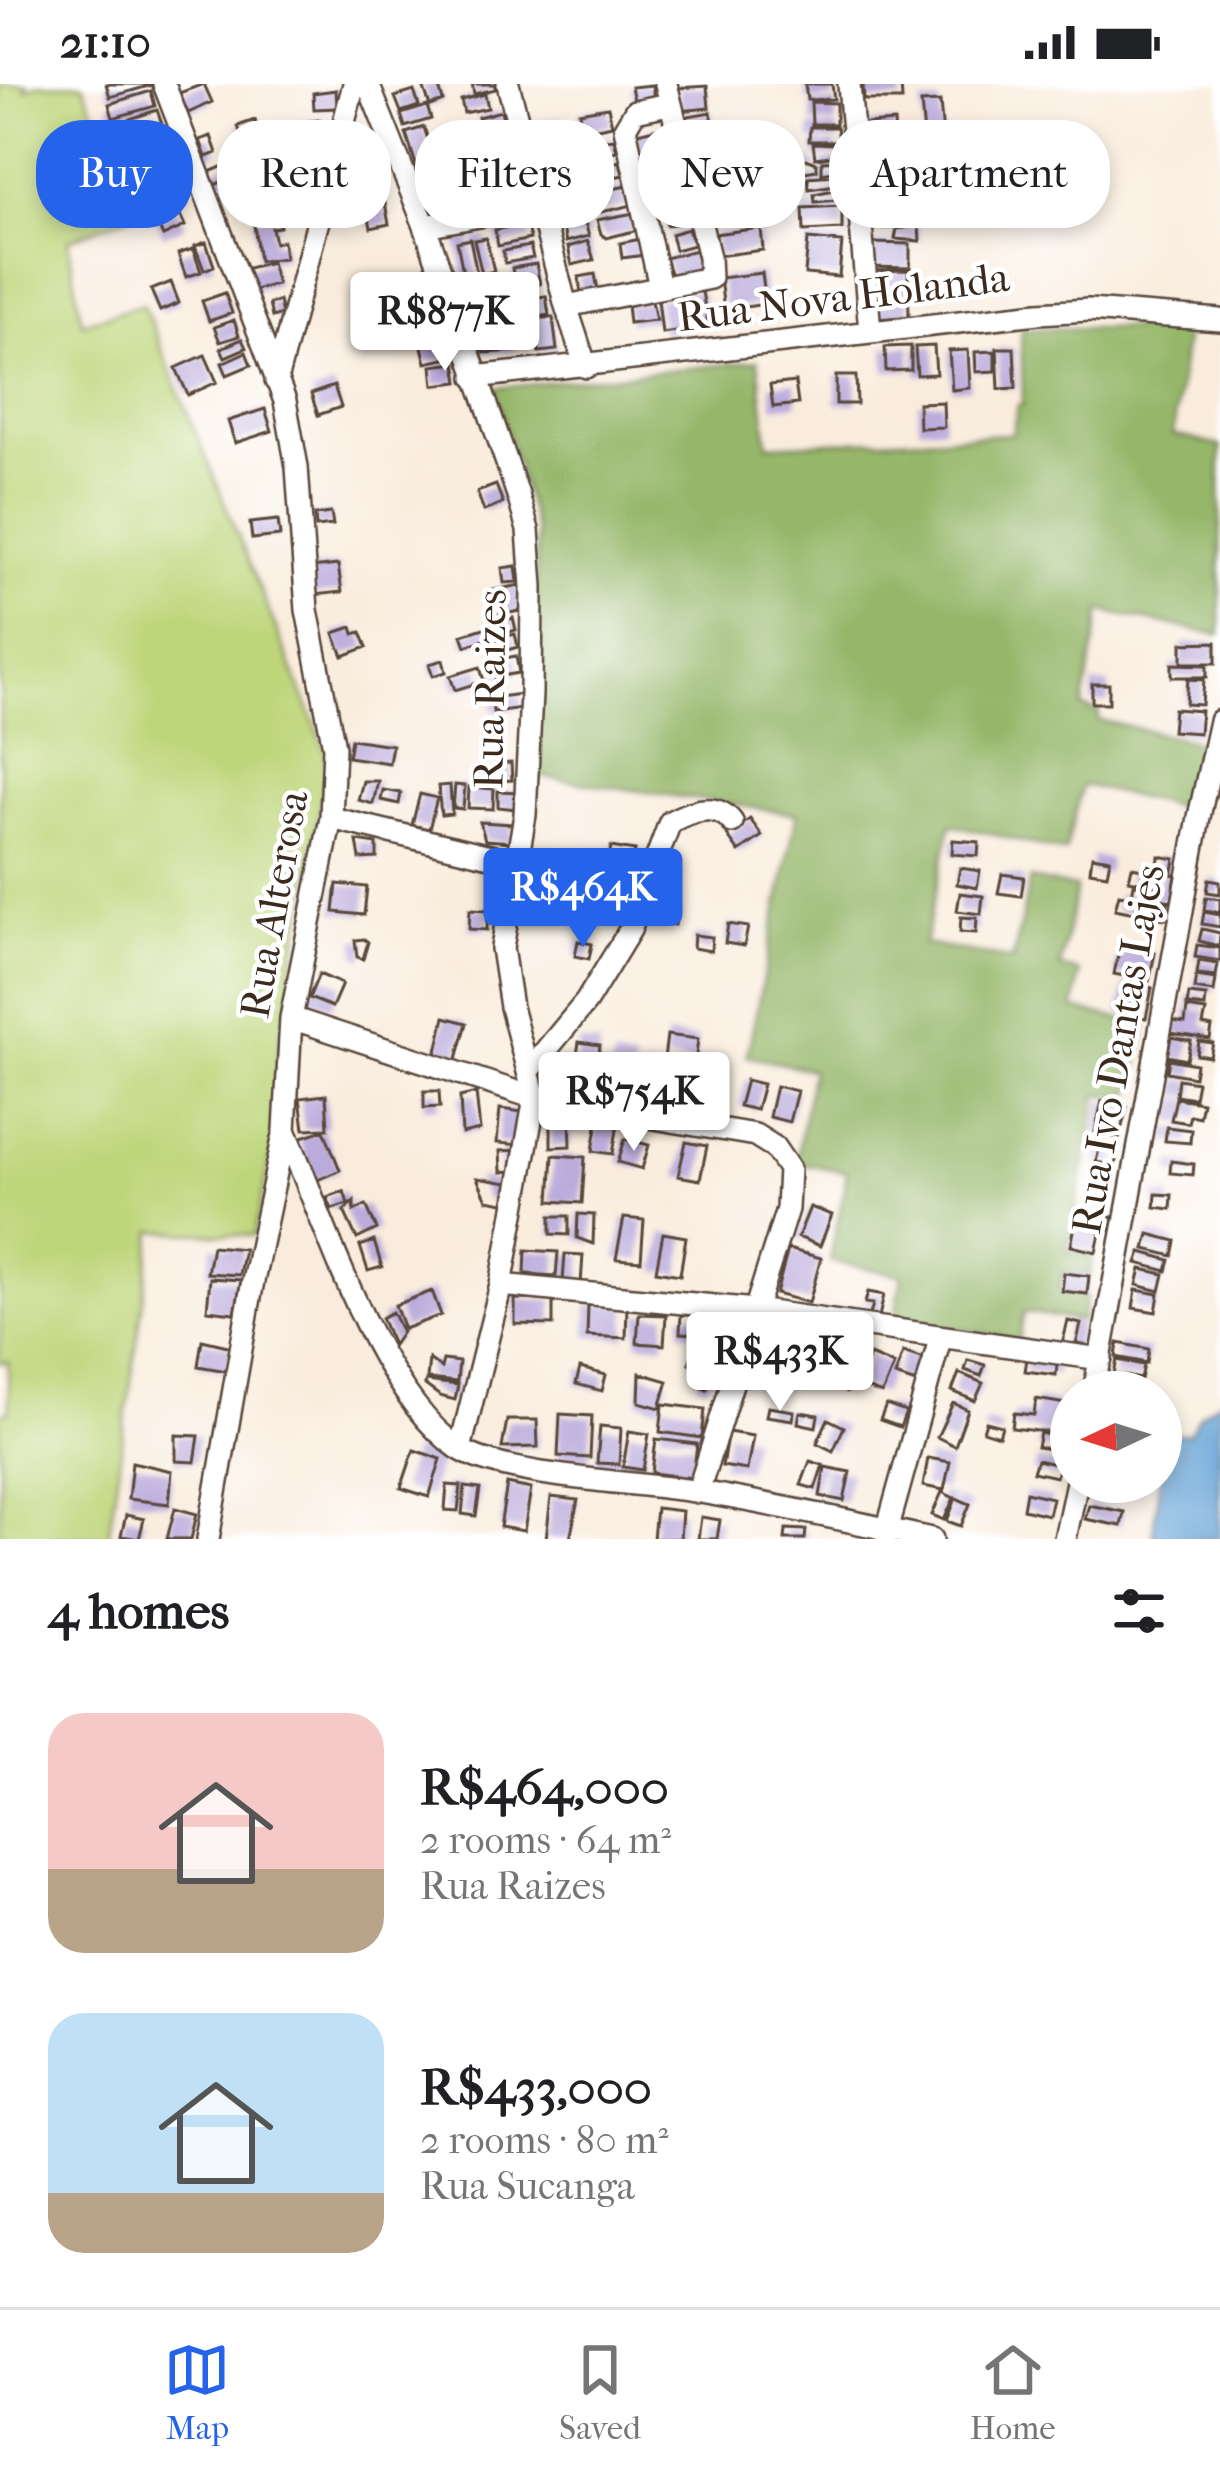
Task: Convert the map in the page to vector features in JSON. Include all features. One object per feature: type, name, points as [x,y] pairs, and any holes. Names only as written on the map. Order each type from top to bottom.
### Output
[{"type":"street","name":"Rua Alterosa","points":[[164,84],[285,401],[297,467],[307,610],[334,747],[331,818],[291,1018],[285,1130],[208,1539]]},
{"type":"street","points":[[276,382],[354,84]]},
{"type":"street","name":"Rua Raizes","points":[[368,84],[415,201]]},
{"type":"street","points":[[508,84],[517,120]]},
{"type":"street","points":[[849,84],[870,331]]},
{"type":"street","points":[[566,306],[701,282],[711,275],[668,94],[634,111],[625,128],[660,287]]},
{"type":"street","name":"Rua Raizes","points":[[426,228],[518,495],[528,530],[532,587],[525,815],[502,948],[535,1098],[501,1285],[460,1449]]},
{"type":"street","points":[[545,228],[586,367]]},
{"type":"street","name":"Rua Nova Holanda","points":[[475,377],[1089,310],[1220,320]]},
{"type":"street","name":"Rua Ivo Dantas Lajes","points":[[1098,1371],[1198,818],[1220,721]]},
{"type":"street","points":[[528,1072],[586,1002],[630,930],[670,822],[709,809],[725,813],[732,822]]},
{"type":"street","points":[[331,818],[515,862]]},
{"type":"street","points":[[291,1018],[535,1098],[755,1135],[785,1159],[791,1181],[787,1209],[698,1492]]},
{"type":"street","points":[[285,1130],[374,1336],[405,1390],[460,1449],[514,1468],[698,1492],[886,1534],[932,1539]]},
{"type":"street","points":[[501,1285],[755,1310],[1101,1359]]},
{"type":"street","points":[[886,1534],[940,1339]]},
{"type":"street","points":[[1065,1539],[1073,1503]]},
{"type":"green space","points":[[0,84],[27,84],[26,90],[38,84],[83,84],[98,120],[36,120],[36,228],[99,228],[68,240],[82,323],[143,304],[328,756],[278,1058],[272,1150],[254,1236],[153,1231],[108,1539],[0,1539],[0,1414],[9,1412],[8,1362],[0,1363]]},
{"type":"green space","points":[[1186,327],[1173,435],[1220,446],[1220,635],[1101,611],[1082,707],[1099,712],[1098,720],[1199,742],[1184,808],[1082,785],[1065,852],[951,824],[924,944],[1013,960],[1030,879],[1076,888],[1060,967],[1080,972],[1074,1009],[1146,1025],[1130,1100],[1099,1094],[1067,1251],[1092,1257],[1090,1275],[1063,1271],[1060,1292],[1086,1297],[1082,1321],[1024,1312],[1019,1339],[895,1318],[902,1275],[830,1261],[847,1172],[796,1162],[812,1070],[747,1056],[797,814],[538,776],[536,532],[495,388],[758,361],[768,445],[1012,434],[1018,405],[1023,405],[1021,329]]},
{"type":"water","points":[[1220,1400],[1220,1539],[1152,1539],[1156,1503],[1182,1503],[1182,1434],[1189,1434],[1200,1415]]},
{"type":"building","points":[[106,84],[152,84],[152,85],[110,97]]},
{"type":"building","points":[[204,84],[212,102],[188,113],[179,93]]},
{"type":"building","points":[[438,84],[443,101],[430,106],[423,86]]},
{"type":"building","points":[[472,84],[494,84],[496,89],[474,94]]},
{"type":"building","points":[[805,84],[832,84],[834,99],[807,100]]},
{"type":"building","points":[[863,84],[901,84],[902,100],[864,100]]},
{"type":"building","points":[[652,85],[654,98],[634,100],[631,87]]},
{"type":"building","points":[[707,86],[709,108],[680,111],[678,88]]},
{"type":"building","points":[[336,90],[337,108],[314,109],[313,93]]},
{"type":"building","points":[[151,91],[155,106],[113,118],[109,104]]},
{"type":"building","points":[[414,91],[419,106],[401,112],[395,97]]},
{"type":"building","points":[[485,94],[488,108],[464,113],[461,100]]},
{"type":"building","points":[[811,102],[836,103],[836,120],[812,124]]},
{"type":"building","points":[[940,102],[942,120],[923,120],[921,103]]},
{"type":"building","points":[[427,106],[431,119],[415,120],[405,127],[401,114]]},
{"type":"building","points":[[608,107],[611,120],[580,120],[579,112]]},
{"type":"building","points":[[157,110],[161,120],[127,120]]},
{"type":"building","points":[[501,111],[504,120],[479,120]]},
{"type":"building","points":[[711,112],[713,120],[684,120]]},
{"type":"building","points":[[810,127],[829,127],[829,141],[809,141]]},
{"type":"building","points":[[415,130],[415,162],[406,133]]},
{"type":"building","points":[[211,136],[217,153],[206,157],[200,140]]},
{"type":"building","points":[[813,143],[829,144],[829,156],[815,158]]},
{"type":"building","points":[[805,159],[817,163],[817,170],[805,172]]},
{"type":"building","points":[[620,161],[623,175],[614,177],[614,162]]},
{"type":"building","points":[[217,169],[217,184],[212,186],[207,173]]},
{"type":"building","points":[[829,175],[829,186],[809,189],[808,177]]},
{"type":"building","points":[[627,186],[633,205],[614,209],[614,189]]},
{"type":"building","points":[[829,191],[829,201],[815,202],[814,194]]},
{"type":"building","points":[[829,207],[829,228],[842,229],[804,231],[805,208]]},
{"type":"building","points":[[634,213],[638,230],[606,238],[599,228],[614,228],[614,217]]},
{"type":"building","points":[[254,228],[272,228],[275,243],[283,241],[285,258],[259,261]]},
{"type":"building","points":[[527,228],[530,239],[498,246],[495,230]]},
{"type":"building","points":[[563,228],[587,228],[589,236],[566,242]]},
{"type":"building","points":[[761,228],[763,250],[717,256],[714,234]]},
{"type":"building","points":[[919,228],[920,241],[895,239],[897,229]]},
{"type":"building","points":[[688,229],[694,245],[675,250],[671,234]]},
{"type":"building","points":[[486,238],[494,271],[482,274],[474,240]]},
{"type":"building","points":[[470,239],[477,274],[464,277],[457,242]]},
{"type":"building","points":[[641,239],[645,255],[622,258],[620,243]]},
{"type":"building","points":[[808,239],[842,242],[839,277],[805,274]]},
{"type":"building","points":[[588,241],[594,260],[572,265],[568,247]]},
{"type":"building","points":[[206,242],[214,266],[204,270],[195,246]]},
{"type":"building","points":[[872,243],[910,244],[910,268],[872,267]]},
{"type":"building","points":[[530,246],[533,258],[505,263],[503,251]]},
{"type":"building","points":[[193,249],[201,272],[186,277],[178,254]]},
{"type":"building","points":[[696,250],[703,272],[672,279],[665,258]]},
{"type":"building","points":[[271,262],[277,284],[250,291],[244,269]]},
{"type":"building","points":[[536,264],[540,284],[516,288],[512,268]]},
{"type":"building","points":[[908,270],[909,317],[873,319],[872,271]]},
{"type":"building","points":[[762,273],[766,304],[724,310],[720,278]]},
{"type":"building","points":[[595,274],[598,290],[581,293],[579,277]]},
{"type":"building","points":[[432,279],[434,298],[405,301],[403,281]]},
{"type":"building","points":[[171,282],[179,303],[160,311],[151,290]]},
{"type":"building","points":[[681,292],[702,292],[708,323],[686,325]]},
{"type":"building","points":[[225,293],[232,313],[209,321],[202,301]]},
{"type":"building","points":[[676,295],[682,330],[662,333],[658,299]]},
{"type":"building","points":[[546,296],[549,315],[522,320],[519,300]]},
{"type":"building","points":[[437,300],[446,321],[421,328],[414,305]]},
{"type":"building","points":[[279,301],[282,314],[272,317],[269,304]]},
{"type":"building","points":[[652,301],[656,320],[629,323],[627,305]]},
{"type":"building","points":[[553,317],[557,350],[539,352],[534,319]]},
{"type":"building","points":[[234,320],[239,336],[220,342],[214,327]]},
{"type":"building","points":[[518,321],[515,351],[484,353],[481,323]]},
{"type":"building","points":[[443,336],[449,358],[426,363],[421,342]]},
{"type":"building","points":[[242,339],[246,348],[225,357],[221,348]]},
{"type":"building","points":[[911,346],[911,370],[886,371],[885,347]]},
{"type":"building","points":[[934,346],[936,374],[917,375],[915,347]]},
{"type":"building","points":[[997,348],[1014,348],[1016,388],[999,389]]},
{"type":"building","points":[[968,350],[970,388],[952,390],[949,351]]},
{"type":"building","points":[[995,351],[995,371],[976,372],[975,352]]},
{"type":"building","points":[[246,352],[251,365],[227,375],[222,363]]},
{"type":"building","points":[[205,355],[217,382],[188,395],[176,368]]},
{"type":"building","points":[[456,363],[459,382],[434,385],[432,366]]},
{"type":"building","points":[[836,376],[856,376],[857,404],[836,404]]},
{"type":"building","points":[[795,382],[798,404],[773,407],[770,385]]},
{"type":"building","points":[[334,386],[341,407],[318,415],[311,394]]},
{"type":"building","points":[[943,402],[944,427],[919,428],[918,403]]},
{"type":"building","points":[[265,409],[272,431],[235,443],[228,421]]},
{"type":"building","points":[[496,485],[503,503],[484,511],[477,492]]},
{"type":"building","points":[[331,513],[333,525],[316,527],[315,515]]},
{"type":"building","points":[[278,520],[280,536],[252,539],[250,523]]},
{"type":"building","points":[[338,565],[342,592],[314,595],[311,568]]},
{"type":"building","points":[[516,566],[518,582],[504,583],[502,568]]},
{"type":"building","points":[[521,585],[525,610],[493,616],[488,591]]},
{"type":"building","points":[[513,618],[516,630],[493,637],[489,625]]},
{"type":"building","points":[[352,627],[354,634],[361,632],[367,647],[343,656],[334,633]]},
{"type":"building","points":[[487,627],[490,638],[466,646],[462,635]]},
{"type":"building","points":[[515,634],[518,647],[494,654],[490,641]]},
{"type":"building","points":[[1216,642],[1216,663],[1182,663],[1182,643]]},
{"type":"building","points":[[516,656],[519,673],[495,677],[492,660]]},
{"type":"building","points":[[443,660],[446,672],[433,676],[429,664]]},
{"type":"building","points":[[1172,664],[1207,665],[1207,677],[1172,677]]},
{"type":"building","points":[[480,667],[484,681],[455,690],[450,676]]},
{"type":"building","points":[[1188,679],[1204,680],[1202,705],[1186,704]]},
{"type":"building","points":[[1092,684],[1109,684],[1109,703],[1092,703]]},
{"type":"building","points":[[521,694],[522,708],[493,712],[492,698]]},
{"type":"building","points":[[1174,709],[1201,711],[1199,733],[1172,731]]},
{"type":"building","points":[[351,739],[392,745],[389,763],[348,757]]},
{"type":"building","points":[[511,763],[512,780],[499,781],[497,764]]},
{"type":"building","points":[[363,781],[378,781],[373,804],[358,800]]},
{"type":"building","points":[[450,785],[452,814],[441,815],[438,786]]},
{"type":"building","points":[[455,785],[465,786],[463,809],[453,808]]},
{"type":"building","points":[[469,787],[494,789],[493,809],[468,808]]},
{"type":"building","points":[[383,790],[401,793],[399,804],[381,800]]},
{"type":"building","points":[[498,791],[518,792],[517,809],[498,807]]},
{"type":"building","points":[[420,794],[437,798],[429,829],[412,825]]},
{"type":"building","points":[[750,819],[762,836],[739,852],[727,835]]},
{"type":"building","points":[[480,822],[512,824],[511,842],[485,840]]},
{"type":"building","points":[[953,840],[979,842],[978,856],[952,854]]},
{"type":"building","points":[[357,841],[377,844],[377,858],[360,859]]},
{"type":"building","points":[[611,847],[635,851],[630,875],[607,871]]},
{"type":"building","points":[[1092,856],[1110,859],[1107,874],[1090,871]]},
{"type":"building","points":[[1159,856],[1175,859],[1173,871],[1158,869]]},
{"type":"building","points":[[1132,867],[1152,871],[1150,884],[1129,880]]},
{"type":"building","points":[[960,868],[980,871],[977,888],[957,884]]},
{"type":"building","points":[[1162,872],[1176,875],[1172,901],[1132,895],[1134,884],[1159,888]]},
{"type":"building","points":[[1002,874],[1024,877],[1021,896],[998,893]]},
{"type":"building","points":[[1209,879],[1220,881],[1220,894],[1207,892]]},
{"type":"building","points":[[608,883],[632,888],[628,907],[607,894]]},
{"type":"building","points":[[337,884],[367,887],[364,915],[334,912]]},
{"type":"building","points":[[960,893],[983,896],[981,914],[957,911]]},
{"type":"building","points":[[1119,894],[1168,903],[1165,919],[1115,909]]},
{"type":"building","points":[[1206,897],[1220,899],[1220,912],[1204,910]]},
{"type":"building","points":[[470,909],[488,910],[487,930],[469,929]]},
{"type":"building","points":[[654,910],[677,913],[675,925],[653,921]]},
{"type":"building","points":[[1204,912],[1220,915],[1220,927],[1202,924]]},
{"type":"building","points":[[961,917],[977,918],[976,933],[960,932]]},
{"type":"building","points":[[728,924],[748,927],[744,946],[725,943]]},
{"type":"building","points":[[1202,929],[1220,933],[1219,946],[1199,941]]},
{"type":"building","points":[[694,935],[712,937],[711,951],[693,948]]},
{"type":"building","points":[[355,940],[368,942],[363,959],[357,957]]},
{"type":"building","points":[[578,941],[592,944],[589,959],[575,956]]},
{"type":"building","points":[[1197,945],[1220,948],[1220,961],[1195,957]]},
{"type":"building","points":[[1120,946],[1155,953],[1149,981],[1114,974]]},
{"type":"building","points":[[1199,961],[1218,964],[1216,976],[1197,974]]},
{"type":"building","points":[[319,974],[342,984],[332,1007],[309,998]]},
{"type":"building","points":[[1196,976],[1216,979],[1214,992],[1194,989]]},
{"type":"building","points":[[1125,983],[1152,988],[1146,1018],[1119,1013]]},
{"type":"building","points":[[1189,994],[1206,996],[1205,1007],[1187,1005]]},
{"type":"building","points":[[1187,1008],[1206,1011],[1203,1025],[1212,1027],[1210,1039],[1170,1033],[1172,1021],[1185,1023]]},
{"type":"building","points":[[445,1017],[467,1023],[455,1066],[435,1060]]},
{"type":"building","points":[[667,1035],[698,1039],[695,1063],[664,1059]]},
{"type":"building","points":[[1171,1037],[1191,1041],[1187,1060],[1167,1056]]},
{"type":"building","points":[[1199,1041],[1213,1043],[1210,1057],[1197,1055]]},
{"type":"building","points":[[579,1042],[600,1045],[596,1078],[574,1075]]},
{"type":"building","points":[[614,1057],[635,1062],[629,1082],[608,1077]]},
{"type":"building","points":[[1169,1059],[1196,1064],[1194,1077],[1167,1072]]},
{"type":"building","points":[[1178,1079],[1197,1082],[1194,1098],[1176,1095]]},
{"type":"building","points":[[746,1080],[763,1084],[756,1110],[739,1106]]},
{"type":"building","points":[[776,1086],[797,1091],[789,1122],[769,1117]]},
{"type":"building","points":[[424,1091],[439,1091],[440,1107],[424,1108]]},
{"type":"building","points":[[476,1093],[480,1130],[462,1134],[460,1097]]},
{"type":"building","points":[[326,1095],[328,1128],[304,1129],[300,1098]]},
{"type":"building","points":[[1176,1098],[1202,1102],[1199,1117],[1190,1115],[1188,1123],[1171,1120]]},
{"type":"building","points":[[1102,1101],[1127,1107],[1119,1138],[1095,1132]]},
{"type":"building","points":[[500,1109],[523,1112],[520,1145],[497,1143]]},
{"type":"building","points":[[551,1116],[570,1116],[571,1146],[551,1147]]},
{"type":"building","points":[[598,1120],[618,1123],[613,1154],[593,1151]]},
{"type":"building","points":[[1167,1127],[1191,1130],[1190,1143],[1165,1141]]},
{"type":"building","points":[[324,1130],[340,1170],[313,1182],[299,1138]]},
{"type":"building","points":[[625,1139],[649,1145],[642,1169],[618,1162]]},
{"type":"building","points":[[686,1142],[707,1146],[700,1180],[678,1176]]},
{"type":"building","points":[[1100,1145],[1118,1148],[1115,1166],[1096,1162]]},
{"type":"building","points":[[520,1150],[521,1170],[501,1172],[500,1151]]},
{"type":"building","points":[[553,1155],[585,1157],[582,1203],[550,1201]]},
{"type":"building","points":[[1171,1161],[1194,1164],[1193,1175],[1170,1173]]},
{"type":"building","points":[[477,1178],[508,1183],[504,1203],[487,1200]]},
{"type":"building","points":[[344,1191],[348,1204],[332,1209],[327,1197]]},
{"type":"building","points":[[1156,1194],[1172,1195],[1171,1209],[1155,1207]]},
{"type":"building","points":[[354,1201],[354,1211],[366,1205],[377,1229],[357,1239],[344,1211]]},
{"type":"building","points":[[810,1207],[832,1215],[820,1246],[798,1237]]},
{"type":"building","points":[[1078,1210],[1114,1217],[1111,1231],[1101,1229],[1096,1252],[1071,1246]]},
{"type":"building","points":[[578,1214],[594,1215],[593,1244],[577,1238]]},
{"type":"building","points":[[551,1216],[569,1216],[569,1235],[551,1234]]},
{"type":"building","points":[[624,1218],[644,1220],[641,1261],[616,1259]]},
{"type":"building","points":[[663,1233],[686,1237],[680,1275],[656,1271]]},
{"type":"building","points":[[1149,1234],[1176,1241],[1173,1256],[1145,1249]]},
{"type":"building","points":[[374,1241],[382,1267],[368,1271],[360,1246]]},
{"type":"building","points":[[212,1246],[244,1249],[239,1275],[207,1273]]},
{"type":"building","points":[[788,1249],[821,1258],[809,1303],[776,1294]]},
{"type":"building","points":[[526,1250],[558,1252],[556,1276],[525,1274]]},
{"type":"building","points":[[1141,1252],[1170,1260],[1167,1271],[1137,1263]]},
{"type":"building","points":[[565,1254],[583,1255],[581,1284],[563,1282]]},
{"type":"building","points":[[1141,1269],[1164,1274],[1160,1291],[1137,1285]]},
{"type":"building","points":[[1064,1273],[1089,1276],[1087,1294],[1062,1291]]},
{"type":"building","points":[[210,1278],[241,1280],[235,1313],[207,1310]]},
{"type":"building","points":[[1136,1290],[1159,1294],[1156,1312],[1133,1308]]},
{"type":"building","points":[[432,1291],[441,1315],[404,1329],[395,1305]]},
{"type":"building","points":[[868,1292],[884,1295],[879,1317],[870,1315],[873,1304],[865,1303]]},
{"type":"building","points":[[515,1299],[553,1300],[553,1325],[515,1324]]},
{"type":"building","points":[[588,1305],[627,1306],[626,1338],[587,1336]]},
{"type":"building","points":[[392,1312],[402,1332],[393,1345],[381,1318]]},
{"type":"building","points":[[639,1314],[666,1315],[664,1345],[637,1343]]},
{"type":"building","points":[[681,1315],[699,1315],[698,1334],[680,1333]]},
{"type":"building","points":[[1068,1321],[1081,1324],[1075,1349],[1062,1345]]},
{"type":"building","points":[[704,1323],[721,1325],[719,1340],[702,1338]]},
{"type":"building","points":[[791,1339],[810,1345],[801,1373],[782,1367]]},
{"type":"building","points":[[202,1340],[232,1347],[227,1371],[198,1366]]},
{"type":"building","points":[[846,1342],[866,1351],[847,1392],[827,1383],[833,1373],[810,1363],[818,1345],[840,1355]]},
{"type":"building","points":[[1118,1343],[1149,1349],[1147,1363],[1116,1357]]},
{"type":"building","points":[[695,1348],[733,1362],[725,1382],[711,1377],[707,1389],[697,1385],[703,1368],[689,1363]]},
{"type":"building","points":[[903,1352],[927,1360],[919,1384],[895,1376]]},
{"type":"building","points":[[870,1355],[894,1365],[882,1394],[858,1385]]},
{"type":"building","points":[[429,1359],[441,1368],[443,1360],[459,1362],[457,1382],[427,1379]]},
{"type":"building","points":[[1027,1359],[1057,1363],[1056,1371],[1050,1374],[1025,1371]]},
{"type":"building","points":[[968,1360],[985,1365],[981,1376],[965,1370]]},
{"type":"building","points":[[1117,1360],[1144,1365],[1143,1371],[1115,1371]]},
{"type":"building","points":[[580,1368],[606,1375],[602,1391],[576,1384]]},
{"type":"building","points":[[640,1373],[668,1381],[660,1408],[639,1402]]},
{"type":"building","points":[[959,1373],[983,1383],[975,1401],[952,1391]]},
{"type":"building","points":[[426,1381],[458,1385],[455,1400],[440,1396]]},
{"type":"building","points":[[1036,1399],[1050,1401],[1050,1432],[1012,1428],[1014,1413],[1034,1415]]},
{"type":"building","points":[[953,1403],[968,1410],[955,1446],[937,1437]]},
{"type":"building","points":[[663,1404],[705,1409],[702,1438],[660,1432]]},
{"type":"building","points":[[886,1405],[906,1412],[900,1427],[880,1420]]},
{"type":"building","points":[[768,1407],[794,1411],[793,1420],[766,1416]]},
{"type":"building","points":[[800,1412],[818,1415],[816,1427],[798,1423]]},
{"type":"building","points":[[560,1414],[592,1416],[590,1458],[558,1456]]},
{"type":"building","points":[[828,1419],[844,1427],[833,1451],[817,1443]]},
{"type":"building","points":[[507,1420],[537,1420],[538,1447],[502,1448]]},
{"type":"building","points":[[986,1422],[1002,1426],[999,1436],[983,1431]]},
{"type":"building","points":[[600,1426],[621,1428],[619,1464],[597,1463]]},
{"type":"building","points":[[629,1431],[649,1434],[643,1470],[623,1467]]},
{"type":"building","points":[[728,1432],[753,1436],[747,1470],[722,1466]]},
{"type":"building","points":[[1040,1433],[1050,1435],[1050,1449],[1037,1447]]},
{"type":"building","points":[[176,1435],[199,1436],[195,1462],[176,1461]]},
{"type":"building","points":[[656,1439],[697,1444],[693,1478],[652,1473]]},
{"type":"building","points":[[414,1450],[441,1459],[429,1497],[401,1488]]},
{"type":"building","points":[[928,1458],[950,1462],[944,1490],[923,1486]]},
{"type":"building","points":[[1037,1460],[1050,1463],[1050,1476],[1033,1472]]},
{"type":"building","points":[[810,1461],[823,1465],[815,1489],[801,1485]]},
{"type":"building","points":[[132,1462],[172,1471],[169,1504],[128,1499]]},
{"type":"building","points":[[825,1467],[850,1472],[844,1501],[820,1496]]},
{"type":"building","points":[[507,1484],[531,1489],[524,1531],[500,1527]]},
{"type":"building","points":[[447,1485],[461,1486],[458,1511],[445,1510]]},
{"type":"building","points":[[465,1487],[480,1489],[476,1516],[462,1514]]},
{"type":"building","points":[[942,1492],[954,1498],[944,1520],[932,1515]]},
{"type":"building","points":[[1026,1492],[1050,1498],[1048,1515],[1023,1509]]},
{"type":"building","points":[[551,1497],[578,1500],[570,1539],[546,1539]]},
{"type":"building","points":[[956,1498],[970,1504],[961,1526],[947,1521]]},
{"type":"building","points":[[1089,1505],[1124,1512],[1121,1526],[1085,1519]]},
{"type":"building","points":[[175,1508],[197,1514],[191,1539],[167,1539]]},
{"type":"building","points":[[656,1508],[682,1511],[680,1539],[653,1539]]},
{"type":"building","points":[[126,1515],[144,1519],[139,1539],[121,1536]]},
{"type":"building","points":[[701,1517],[720,1520],[717,1539],[698,1539]]},
{"type":"building","points":[[786,1529],[806,1530],[805,1539],[785,1539]]}]
